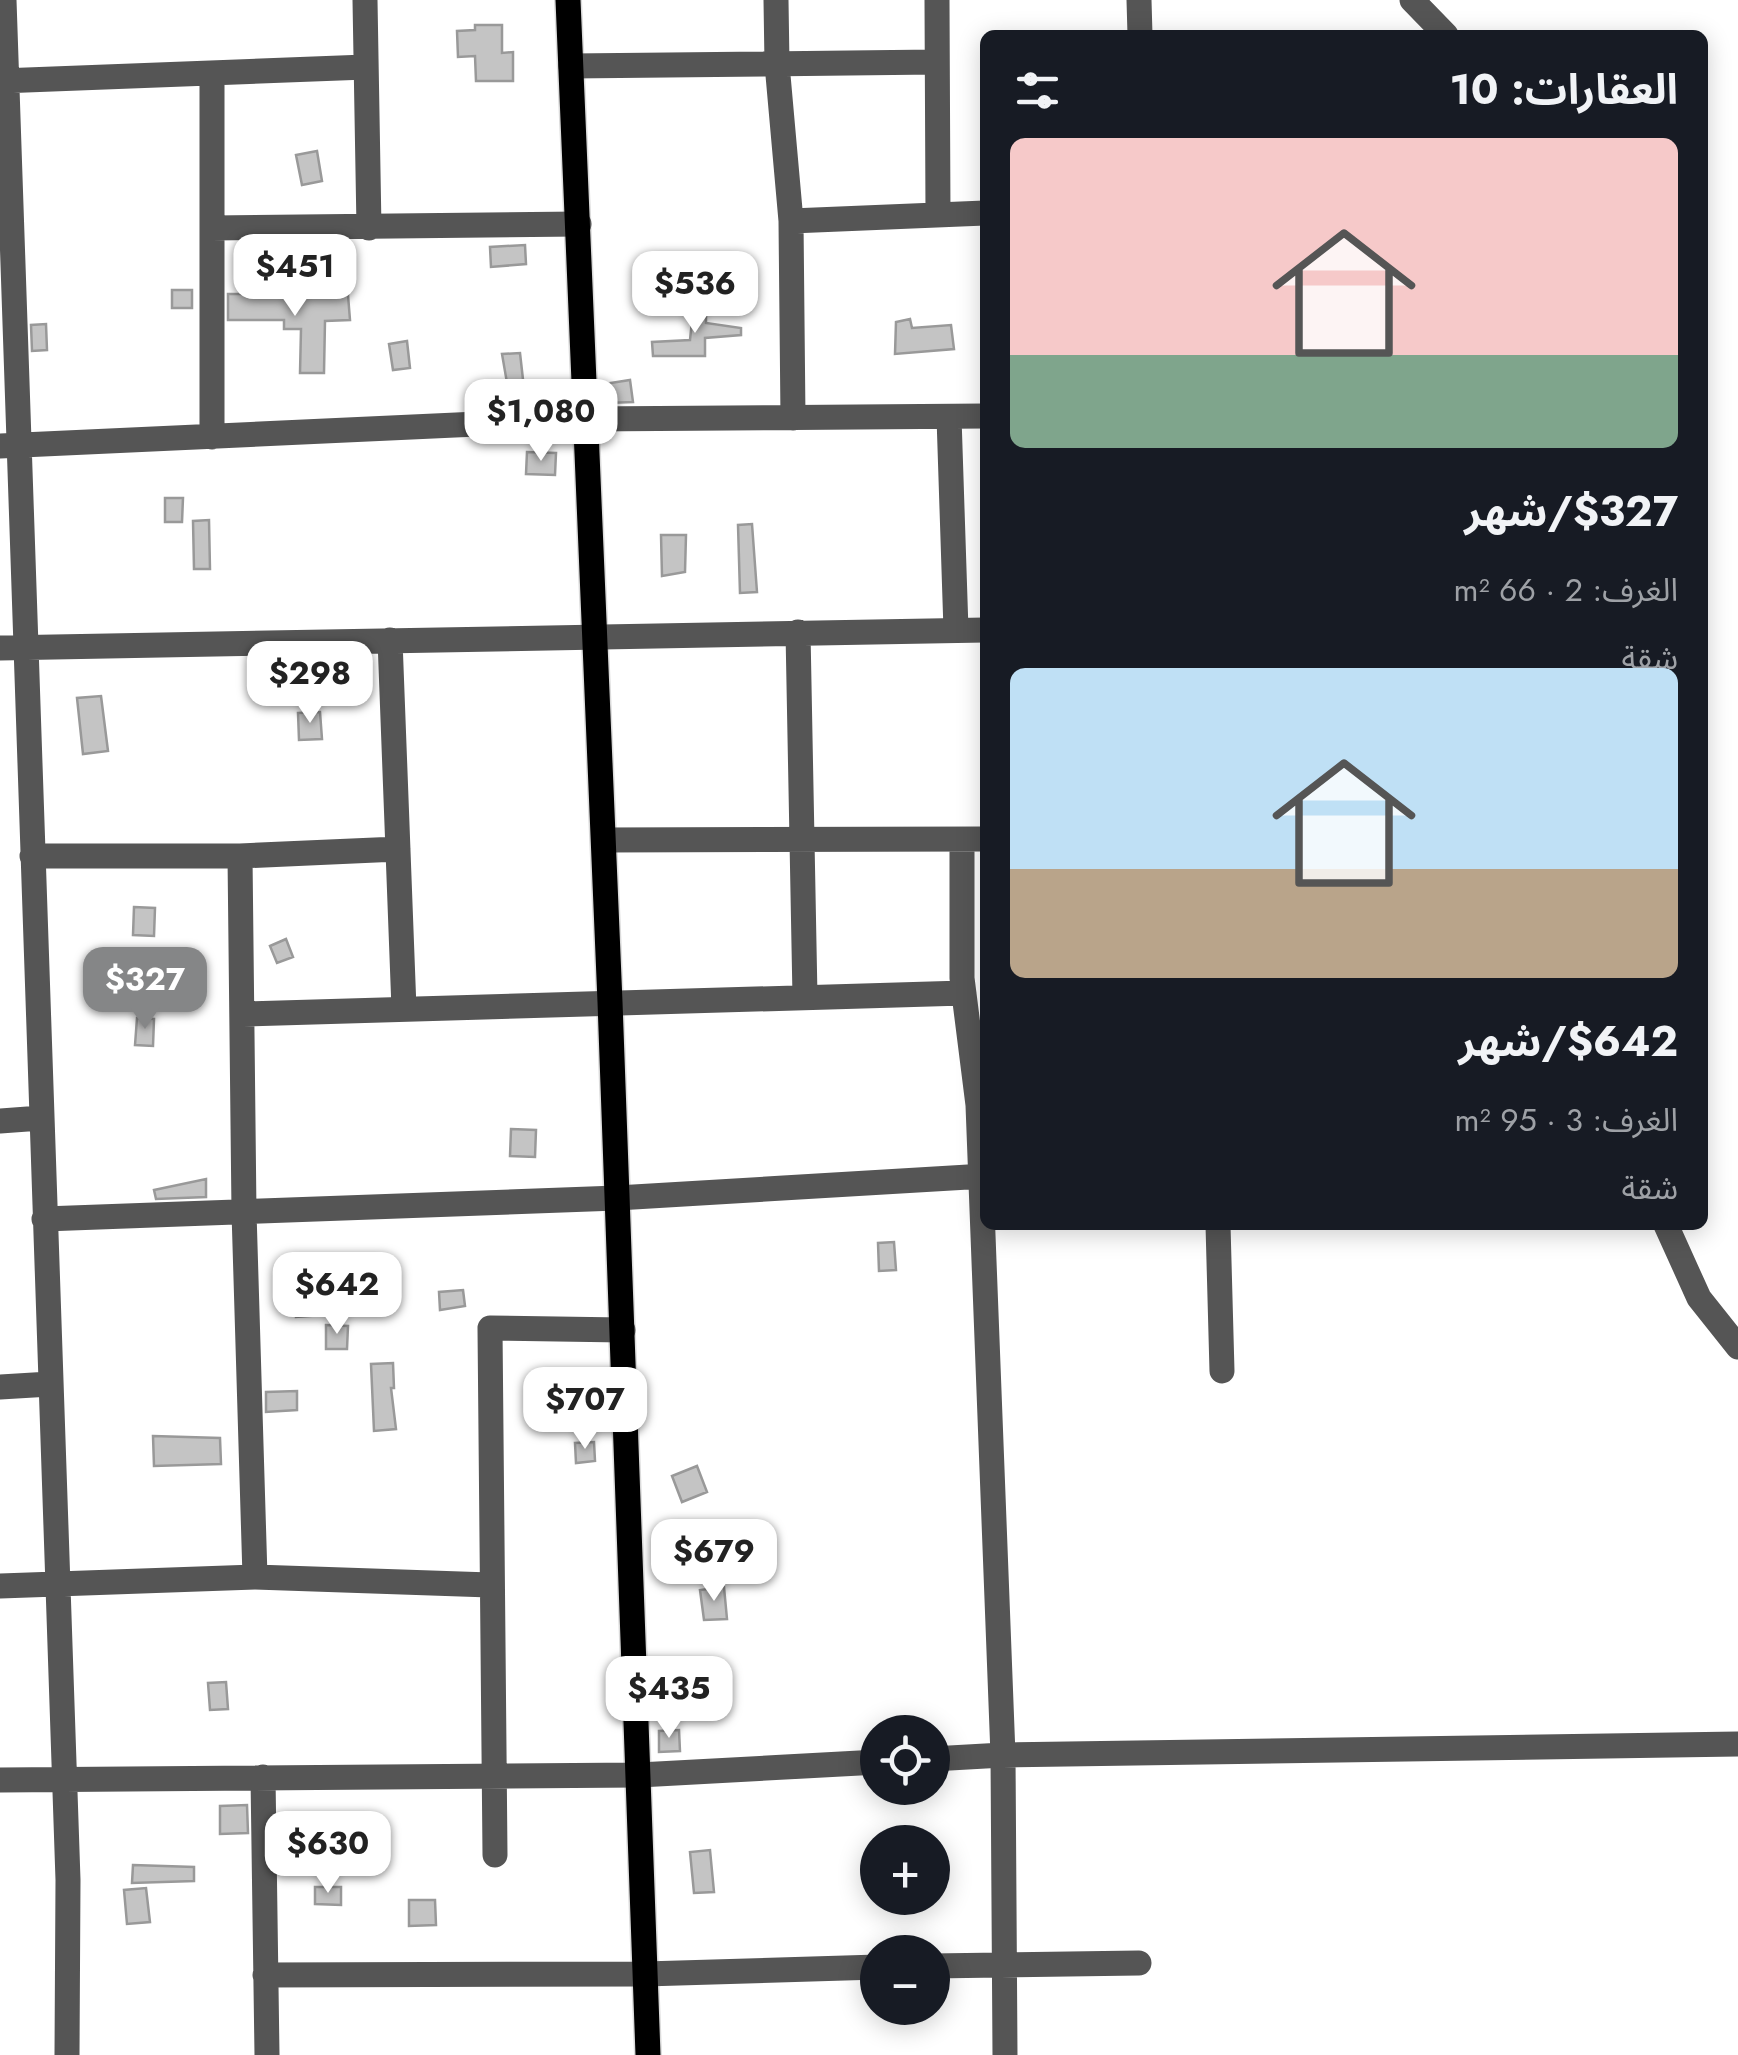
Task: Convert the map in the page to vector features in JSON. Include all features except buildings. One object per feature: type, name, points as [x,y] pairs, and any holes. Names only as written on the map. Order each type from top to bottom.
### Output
[{"type":"main road","points":[[568,0],[618,1198],[648,2055]]},
{"type":"street","points":[[4,0],[13,648],[32,856],[64,1780],[67,2055]]},
{"type":"street","points":[[365,0],[369,228]]},
{"type":"street","points":[[776,0],[791,222],[793,418]]},
{"type":"street","points":[[937,0],[938,215]]},
{"type":"street","points":[[1139,0],[1140,30]]},
{"type":"street","points":[[1412,0],[1441,30]]},
{"type":"street","points":[[571,66],[936,62]]},
{"type":"street","points":[[3,81],[366,68]]},
{"type":"street","points":[[212,73],[212,437]]},
{"type":"street","points":[[791,222],[980,213]]},
{"type":"street","points":[[212,228],[578,224]]},
{"type":"street","points":[[949,416],[956,630]]},
{"type":"street","points":[[9,446],[587,419],[980,416]]},
{"type":"street","points":[[13,648],[980,630]]},
{"type":"street","points":[[798,632],[805,997]]},
{"type":"street","points":[[390,640],[404,1009]]},
{"type":"street","points":[[604,840],[973,840],[964,993],[980,1133]]},
{"type":"street","points":[[32,856],[240,856],[398,850]]},
{"type":"street","points":[[240,856],[244,1212],[255,1576]]},
{"type":"street","points":[[243,1014],[964,993]]},
{"type":"street","points":[[0,1120],[41,1118]]},
{"type":"street","points":[[44,1219],[618,1198],[980,1176]]},
{"type":"street","points":[[985,1230],[1003,1755],[1005,2055]]},
{"type":"street","points":[[1218,1230],[1222,1371]]},
{"type":"street","points":[[1668,1230],[1699,1298],[1738,1348]]},
{"type":"street","points":[[495,1855],[490,1328],[623,1330]]},
{"type":"street","points":[[0,1386],[50,1384]]},
{"type":"street","points":[[0,1586],[255,1576],[490,1585]]},
{"type":"street","points":[[950,1758],[1738,1744]]},
{"type":"street","points":[[0,1780],[640,1776],[860,1763]]},
{"type":"street","points":[[263,1777],[267,2055]]},
{"type":"street","points":[[950,1966],[1139,1963]]},
{"type":"street","points":[[265,1975],[645,1974],[860,1968]]}]
